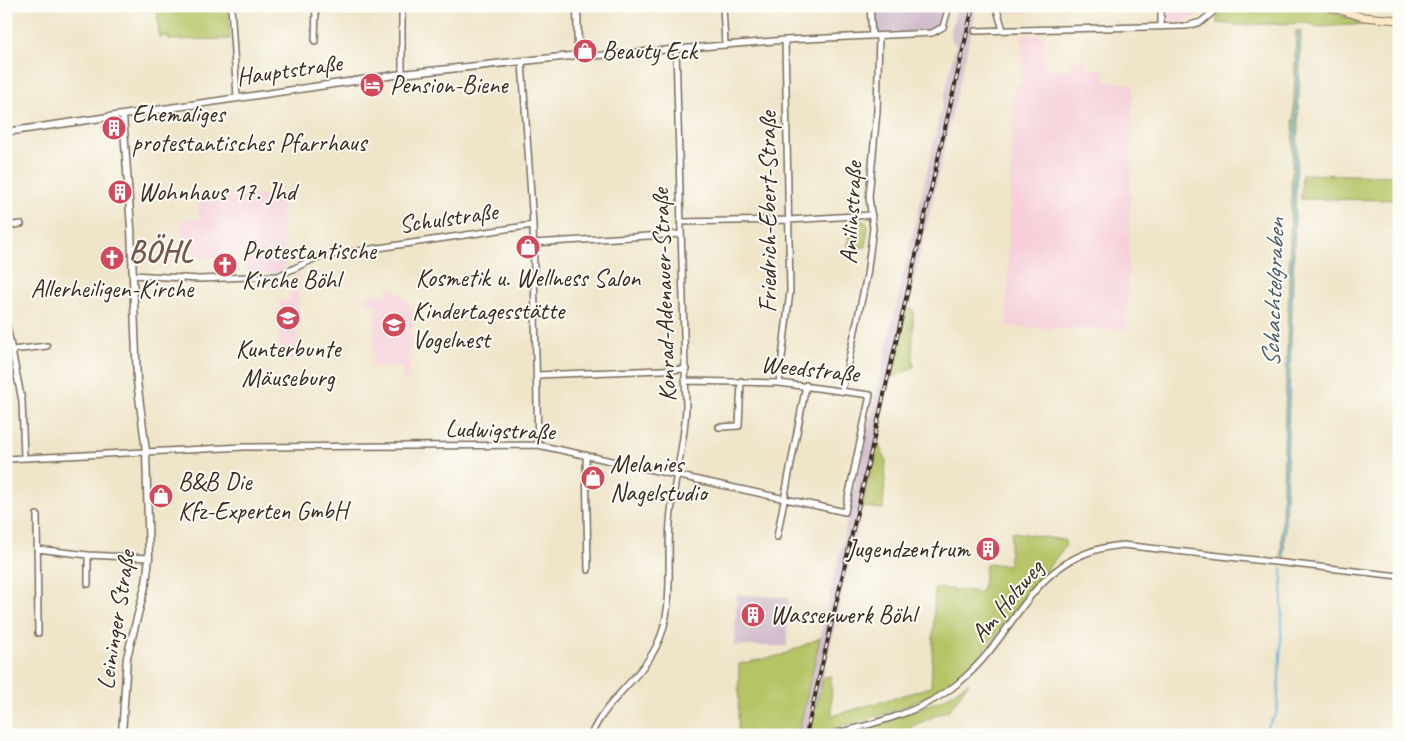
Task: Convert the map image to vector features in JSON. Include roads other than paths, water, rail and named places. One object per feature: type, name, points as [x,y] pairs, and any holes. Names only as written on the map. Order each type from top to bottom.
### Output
[{"type":"main road","points":[[1326,6],[1363,17],[1399,20]]},
{"type":"street","points":[[231,6],[237,97]]},
{"type":"street","points":[[315,41],[316,6]]},
{"type":"street","points":[[402,6],[402,74]]},
{"type":"street","points":[[577,6],[577,54],[593,56],[726,44],[936,32],[943,27],[949,6]]},
{"type":"street","points":[[723,6],[726,44]]},
{"type":"street","points":[[870,6],[872,36]]},
{"type":"street","points":[[996,6],[1003,30]]},
{"type":"street","points":[[1161,6],[1161,27]]},
{"type":"street","points":[[975,31],[1187,26],[1200,22],[1220,6]]},
{"type":"street","name":"Anilinstraße","points":[[842,391],[867,275],[873,228],[870,190],[878,111],[879,36]]},
{"type":"street","name":"Friedrich-Ebert-Straße","points":[[779,383],[790,298],[785,40]]},
{"type":"street","name":"Konrad-Adenauer-Straße","points":[[591,735],[603,712],[643,668],[661,637],[667,603],[671,510],[685,432],[686,381],[676,49]]},
{"type":"street","name":"Hauptstraße","points":[[6,132],[402,74],[557,59],[577,54]]},
{"type":"street","points":[[522,62],[533,225],[538,445]]},
{"type":"street","name":"Leininger Straße","points":[[122,735],[127,657],[146,583],[149,558],[146,451],[137,381],[133,275],[123,115]]},
{"type":"street","points":[[680,222],[788,220],[872,215]]},
{"type":"street","points":[[6,226],[21,224]]},
{"type":"street","name":"Schulstraße","points":[[133,275],[199,279],[278,276],[318,257],[533,225]]},
{"type":"street","points":[[533,243],[681,234]]},
{"type":"street","points":[[6,321],[22,401],[24,458]]},
{"type":"street","points":[[12,350],[47,346]]},
{"type":"street","points":[[537,374],[686,369]]},
{"type":"street","name":"Weedstraße","points":[[686,381],[779,383],[870,395],[845,512]]},
{"type":"street","points":[[720,427],[739,426],[741,381]]},
{"type":"street","points":[[777,537],[806,386]]},
{"type":"street","name":"Ludwigstraße","points":[[6,459],[244,447],[538,445],[677,477],[845,512]]},
{"type":"street","points":[[586,455],[588,570]]},
{"type":"street","points":[[37,515],[38,633]]},
{"type":"street","name":"Am Holzweg","points":[[830,735],[918,707],[956,685],[977,666],[1049,574],[1084,552],[1123,545],[1399,576]]},
{"type":"street","points":[[36,549],[88,555],[149,558]]},
{"type":"street","points":[[88,555],[88,584]]},
{"type":"waterway","name":"Schachtelgraben","points":[[1283,555],[1299,32]]},
{"type":"waterway","name":"Schachtelgraben","points":[[1261,735],[1277,713],[1282,620],[1282,568]]},
{"type":"railway","points":[[806,735],[973,6]]},
{"type":"place","name":"Beauty Eck","points":[[585,51]]},
{"type":"place","name":"Pension-Biene","points":[[372,85]]},
{"type":"place","name":"Ehemaliges protestantisches Pfarrhaus","points":[[114,128]]},
{"type":"place","name":"Wohnhaus 17. Jhd","points":[[120,192]]},
{"type":"place","name":"Kosmetik u. Wellness Salon","points":[[528,247]]},
{"type":"place","name":"Allerheiligen-Kirche","points":[[112,258]]},
{"type":"place","name":"Protestantische Kirche Böhl","points":[[225,265]]},
{"type":"place","name":"Kunterbunte Mäuseburg","points":[[288,318]]},
{"type":"place","name":"Kindertagesstätte Vogelnest","points":[[394,325]]},
{"type":"place","name":"Melanies Nagelstudio","points":[[593,478]]},
{"type":"place","name":"B&B Die Kfz-Experten GmbH","points":[[161,496]]},
{"type":"place","name":"Jugendzentrum","points":[[988,549]]},
{"type":"place","name":"Wasserwerk Böhl","points":[[753,615]]},
{"type":"district","name":"BÖHL","points":[[161,251]]}]
